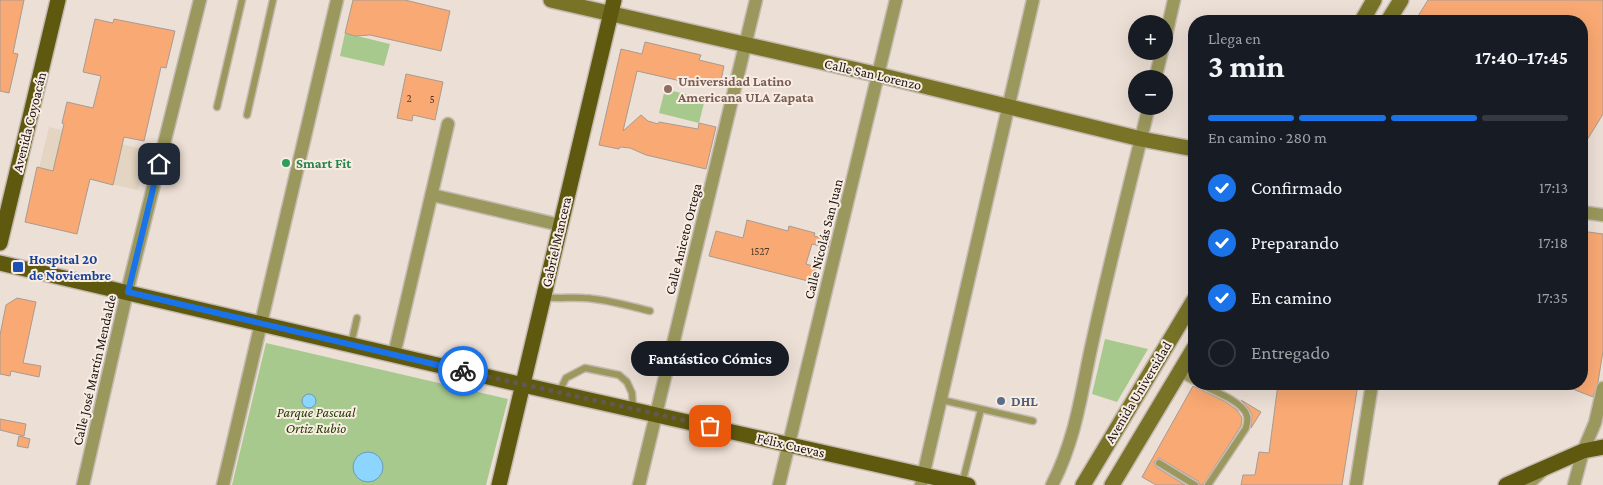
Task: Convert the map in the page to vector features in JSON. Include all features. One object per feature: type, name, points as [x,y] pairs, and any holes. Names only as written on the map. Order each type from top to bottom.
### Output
[{"type":"main road","name":"Avenida Coyoacán","points":[[0,244],[58,0]]},
{"type":"main road","name":"Gabriel Mancera","points":[[499,485],[612,7]]},
{"type":"main road","name":"Félix Cuevas","points":[[0,263],[523,385],[789,444],[922,480],[965,484]]},
{"type":"main road","points":[[1506,485],[1583,451],[1603,447]]},
{"type":"street","name":"Calle José Martín Mendalde","points":[[83,485],[128,292],[200,0]]},
{"type":"street","points":[[223,485],[337,0]]},
{"type":"street","name":"Calle San Lorenzo","points":[[551,0],[612,7],[745,44],[1141,139],[1188,148]]},
{"type":"street","name":"Calle Aniceto Ortega","points":[[640,485],[756,0]]},
{"type":"street","name":"Calle Nicolás San Juan","points":[[779,485],[896,0]]},
{"type":"street","points":[[922,480],[1033,0]]},
{"type":"street","points":[[1171,15],[1174,0]]},
{"type":"street","points":[[1365,15],[1374,0]]},
{"type":"street","points":[[1392,15],[1401,0]]},
{"type":"street","points":[[1052,485],[1070,445],[1092,340],[1147,115]]},
{"type":"street","points":[[394,355],[448,124]]},
{"type":"street","points":[[432,195],[560,225]]},
{"type":"street","points":[[1588,213],[1603,215]]},
{"type":"street","name":"Avenida Universidad","points":[[1083,485],[1188,310]]},
{"type":"street","name":"Avenida Universidad","points":[[1112,485],[1188,358]]},
{"type":"street","points":[[1574,485],[1583,451],[1596,423],[1603,388]]},
{"type":"street","points":[[1356,485],[1371,390]]},
{"type":"street","points":[[1527,485],[1546,468]]},
{"type":"lane","points":[[217,107],[242,0]]},
{"type":"lane","points":[[247,115],[273,0]]},
{"type":"lane","points":[[544,296],[559,299],[595,299],[650,311]]},
{"type":"lane","points":[[351,345],[357,318]]},
{"type":"lane","points":[[559,393],[566,378],[585,368],[619,375],[627,382],[632,393],[634,409]]},
{"type":"lane","points":[[1179,373],[1188,378]]},
{"type":"lane","points":[[1208,485],[1246,428],[1248,418],[1245,410],[1238,404],[1211,390]]},
{"type":"lane","points":[[942,400],[1033,421]]},
{"type":"lane","points":[[965,484],[981,409]]},
{"type":"lane","points":[[1158,463],[1195,485]]},
{"type":"shaded area","points":[[49,127],[147,150],[138,190],[39,168]]},
{"type":"green space","points":[[345,33],[390,44],[384,66],[340,56]]},
{"type":"green space","points":[[665,89],[705,99],[699,123],[659,113]]},
{"type":"green space","points":[[1105,339],[1148,349],[1117,402],[1092,394]]},
{"type":"green space","name":"Parque Pascual Ortiz Rubio","points":[[266,343],[508,399],[486,485],[232,485]]},
{"type":"water","points":[[306,394],[312,394],[316,401],[312,408],[306,408],[302,404],[302,398]]},
{"type":"water","points":[[368,452],[374,453],[382,461],[382,473],[374,481],[368,482],[362,481],[354,473],[353,467],[354,461],[362,453]]},
{"type":"building","points":[[0,0],[24,0],[13,53],[18,54],[9,93],[0,91]]},
{"type":"building","points":[[353,0],[405,0],[450,11],[441,51],[370,35],[355,36],[345,33]]},
{"type":"building","points":[[1428,0],[1603,0],[1603,114],[1588,139],[1588,15],[1419,15]]},
{"type":"building","points":[[95,19],[113,23],[114,19],[175,31],[166,68],[161,67],[144,141],[124,137],[113,185],[90,179],[77,234],[25,222],[37,167],[53,171],[67,102],[93,108],[101,76],[83,72]]},
{"type":"building","name":"Universidad Latino Americana ULA Zapata","points":[[645,42],[701,55],[699,60],[724,66],[720,85],[695,79],[694,84],[637,71],[623,131],[641,115],[648,121],[658,124],[659,122],[698,129],[699,123],[716,127],[706,169],[646,155],[630,148],[620,147],[619,149],[599,145],[621,49],[642,54]]},
{"type":"building","points":[[406,74],[443,82],[435,120],[413,115],[412,121],[397,118]]},
{"type":"building","points":[[747,220],[788,231],[789,226],[815,233],[814,236],[830,240],[828,248],[812,244],[806,264],[816,267],[812,282],[709,256],[716,231],[743,238]]},
{"type":"building","points":[[1588,232],[1603,234],[1603,351],[1598,382],[1593,397],[1575,390],[1588,390]]},
{"type":"building","points":[[17,298],[36,302],[23,363],[41,366],[39,377],[11,371],[10,376],[0,374],[0,335],[6,305]]},
{"type":"building","points":[[1191,390],[1201,390],[1224,401],[1237,410],[1242,418],[1241,426],[1203,485],[1200,485],[1198,481],[1159,458],[1154,462],[1156,467],[1185,485],[1156,485],[1142,477]]},
{"type":"building","points":[[1277,390],[1357,390],[1342,485],[1241,485],[1243,475],[1255,475],[1259,452],[1269,453]]},
{"type":"building","points":[[1241,400],[1261,412],[1251,428],[1252,414]]},
{"type":"building","points":[[0,419],[26,424],[24,436],[0,430]]},
{"type":"building","points":[[19,436],[30,439],[28,448],[17,446]]},
{"type":"way so far","points":[[463,371],[710,426]]},
{"type":"place","name":"Universidad Latino Americana ULA Zapata","points":[[668,89]]},
{"type":"place","name":"Smart Fit","points":[[286,163]]},
{"type":"place","name":"Hospital 20 de Noviembre","points":[[18,267]]},
{"type":"place","name":"DHL","points":[[1001,401]]},
{"type":"place","name":"Fantástico Cómics","points":[[710,426]]},
{"type":"route","points":[[159,164],[128,292],[463,371]]}]
